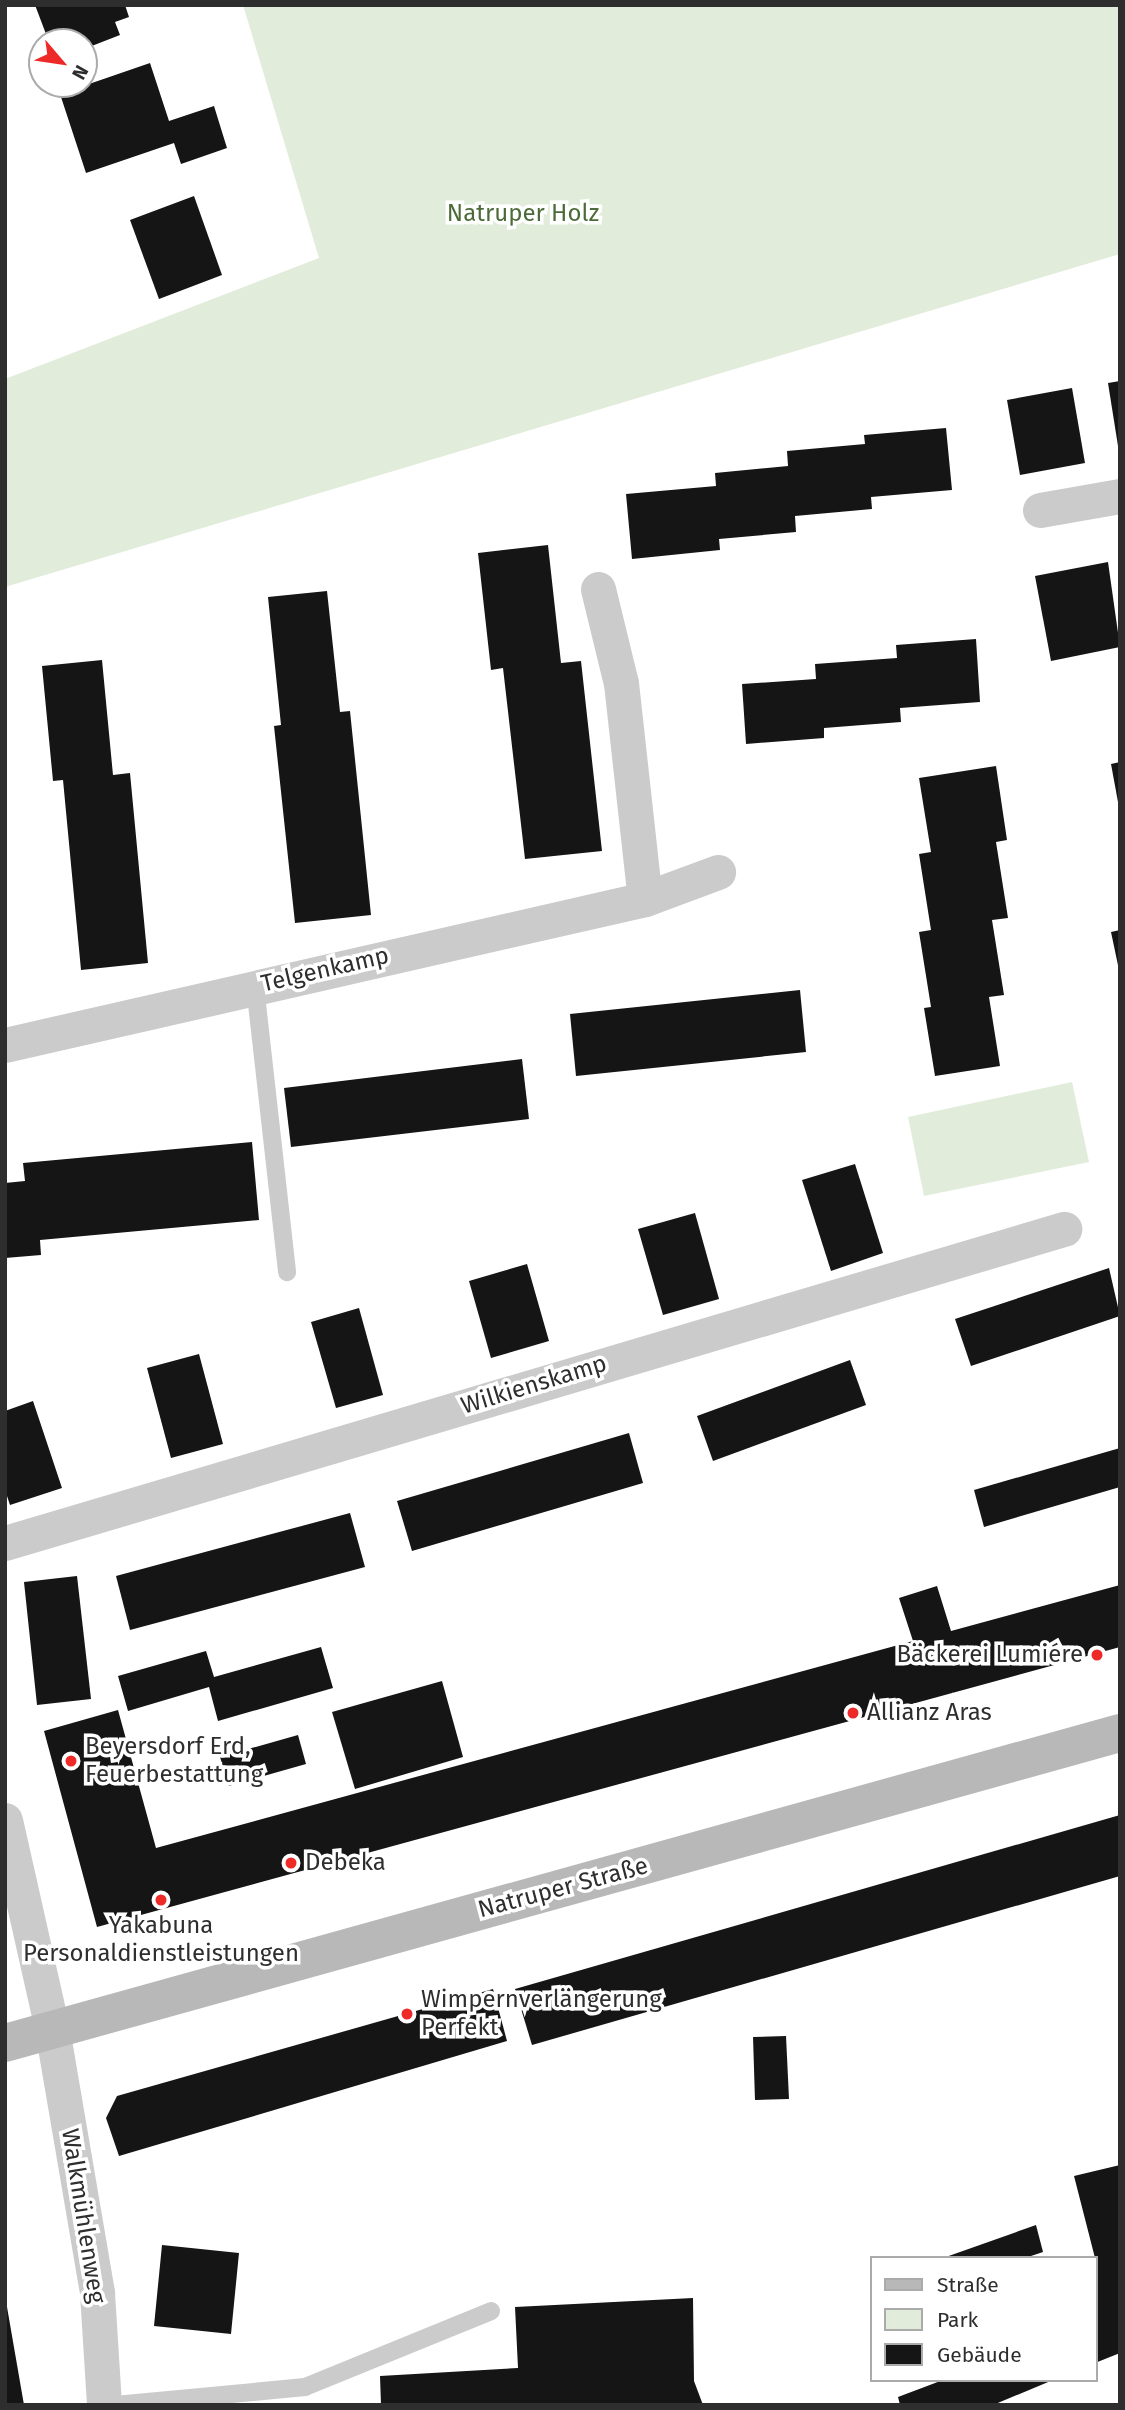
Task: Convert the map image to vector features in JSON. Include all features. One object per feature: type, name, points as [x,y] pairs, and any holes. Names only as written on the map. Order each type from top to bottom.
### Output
[{"type":"street","points":[[1040,510],[1120,496]]},
{"type":"street","points":[[598,589],[621,683],[645,899]]},
{"type":"street","name":"Telgenkamp","points":[[5,1045],[645,899],[718,872]]},
{"type":"street","name":"Wilkienskamp","points":[[5,1543],[1064,1229]]},
{"type":"street","name":"Natruper Straße","points":[[5,2043],[1120,1733]]},
{"type":"street","name":"Walkmühlenweg","points":[[5,1820],[52,2029],[97,2293],[104,2405]]},
{"type":"lane","points":[[256,986],[287,1272]]},
{"type":"lane","points":[[115,2405],[305,2387],[491,2311]]},
{"type":"green space","name":"Natruper Holz","points":[[243,5],[1120,5],[1120,254],[5,587],[5,379],[319,258]]},
{"type":"green space","points":[[1072,1082],[1089,1162],[924,1196],[908,1117]]},
{"type":"building","points":[[35,5],[125,5],[129,17],[115,22],[120,35],[98,44],[98,28],[44,28]]},
{"type":"building","points":[[150,63],[169,121],[214,106],[227,148],[181,164],[174,143],[86,173],[61,98],[98,98],[98,81]]},
{"type":"building","points":[[194,196],[222,275],[159,299],[130,220]]},
{"type":"building","points":[[1120,381],[1120,446],[1118,446],[1108,383]]},
{"type":"building","points":[[1072,388],[1085,463],[1020,475],[1007,400]]},
{"type":"building","points":[[946,428],[952,490],[871,497],[872,509],[795,516],[796,532],[719,539],[720,550],[632,559],[626,494],[716,486],[715,473],[788,466],[787,451],[865,444],[864,435]]},
{"type":"building","points":[[548,545],[561,663],[581,661],[602,851],[525,859],[503,668],[491,670],[478,553]]},
{"type":"building","points":[[1108,562],[1120,647],[1051,661],[1035,576]]},
{"type":"building","points":[[327,591],[340,712],[350,711],[371,915],[295,923],[274,726],[281,725],[268,597]]},
{"type":"building","points":[[976,639],[980,702],[900,708],[901,722],[824,728],[824,738],[746,744],[742,684],[816,679],[815,664],[897,658],[896,645]]},
{"type":"building","points":[[102,660],[113,775],[130,773],[148,963],[81,970],[63,780],[53,781],[42,666]]},
{"type":"building","points":[[1120,762],[1120,802],[1118,802],[1111,764]]},
{"type":"building","points":[[996,766],[1007,840],[996,842],[1008,918],[992,920],[1004,995],[989,997],[1000,1066],[935,1076],[924,1008],[931,1007],[919,932],[931,930],[919,854],[931,852],[919,778]]},
{"type":"building","points":[[1120,930],[1120,970],[1119,970],[1111,932]]},
{"type":"building","points":[[800,990],[806,1052],[576,1076],[570,1014]]},
{"type":"building","points":[[522,1059],[529,1119],[291,1147],[284,1088]]},
{"type":"building","points":[[252,1142],[259,1220],[40,1240],[41,1255],[5,1258],[5,1183],[25,1181],[23,1163]]},
{"type":"building","points":[[855,1164],[883,1253],[831,1271],[802,1180]]},
{"type":"building","points":[[695,1213],[719,1299],[663,1315],[638,1229]]},
{"type":"building","points":[[527,1264],[549,1341],[491,1358],[469,1281]]},
{"type":"building","points":[[1109,1268],[1120,1316],[971,1366],[955,1319]]},
{"type":"building","points":[[359,1308],[383,1395],[336,1408],[311,1322]]},
{"type":"building","points":[[199,1354],[223,1444],[171,1458],[147,1368]]},
{"type":"building","points":[[850,1360],[866,1405],[713,1461],[697,1416]]},
{"type":"building","points":[[33,1401],[62,1488],[10,1505],[5,1490],[5,1411]]},
{"type":"building","points":[[629,1433],[643,1483],[412,1551],[397,1501]]},
{"type":"building","points":[[1120,1448],[1120,1487],[984,1527],[974,1490]]},
{"type":"building","points":[[350,1513],[365,1567],[130,1630],[116,1576]]},
{"type":"building","points":[[77,1576],[91,1699],[37,1705],[24,1582]]},
{"type":"building","points":[[1120,1585],[1120,1647],[97,1927],[44,1731],[118,1710],[156,1848],[913,1641],[899,1598],[937,1586],[951,1631]]},
{"type":"building","points":[[321,1647],[333,1688],[218,1721],[209,1687],[128,1711],[118,1676],[206,1651],[214,1677]]},
{"type":"building","points":[[442,1681],[463,1757],[355,1789],[332,1712]]},
{"type":"building","points":[[298,1735],[306,1764],[229,1786],[220,1757]]},
{"type":"building","points":[[1120,1815],[1120,1876],[532,2045],[515,1989]]},
{"type":"building","points":[[493,1989],[507,2041],[119,2156],[106,2118],[117,2096]]},
{"type":"building","points":[[786,2036],[789,2099],[755,2100],[753,2037]]},
{"type":"building","points":[[1120,2165],[1120,2353],[1097,2362],[1097,2256],[1094,2256],[1074,2176]]},
{"type":"building","points":[[1036,2225],[1043,2252],[1031,2256],[949,2256]]},
{"type":"building","points":[[162,2245],[239,2253],[231,2334],[154,2326]]},
{"type":"building","points":[[693,2298],[694,2381],[703,2405],[381,2405],[380,2376],[518,2368],[515,2307]]},
{"type":"building","points":[[7,2307],[24,2405],[5,2405]]},
{"type":"building","points":[[938,2382],[1048,2382],[993,2405],[900,2405],[898,2397]]},
{"type":"place","name":"Bäckerei Lumiére","points":[[1097,1655]]},
{"type":"place","name":"Allianz Aras","points":[[853,1713]]},
{"type":"place","name":"Beyersdorf Erd, Feuerbestattung","points":[[71,1761]]},
{"type":"place","name":"Debeka","points":[[291,1863]]},
{"type":"place","name":"Yakabuna Personaldienstleistungen","points":[[161,1900]]},
{"type":"place","name":"Wimpernverlängerung Perfekt","points":[[407,2014]]}]
